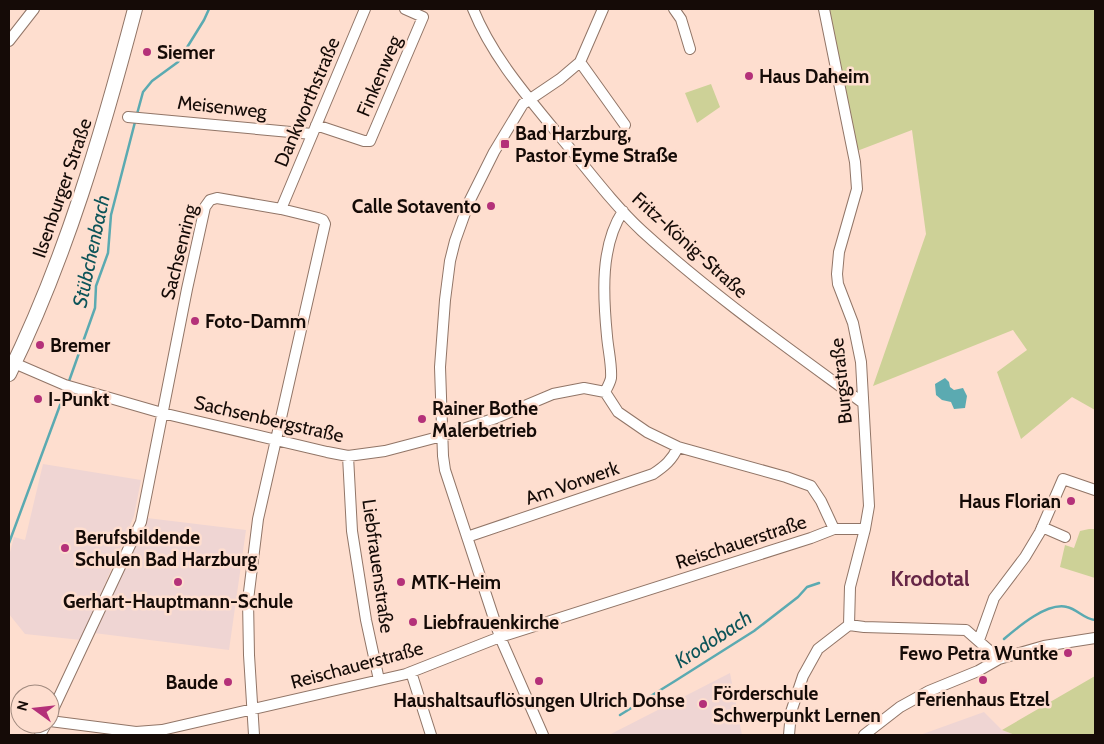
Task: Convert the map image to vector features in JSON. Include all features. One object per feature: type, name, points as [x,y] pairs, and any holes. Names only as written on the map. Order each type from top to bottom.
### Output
[{"type":"main road","name":"Ilsenburger Straße","points":[[11,369],[38,312],[82,195],[108,112],[135,9]]},
{"type":"street","points":[[9,41],[34,9]]},
{"type":"street","name":"Dankworthstraße","points":[[281,209],[365,9]]},
{"type":"street","name":"Finkenweg","points":[[314,129],[364,141],[370,140],[373,137],[423,17],[405,9]]},
{"type":"street","name":"Fritz-König-Straße","points":[[474,9],[499,57],[529,100],[623,211],[642,230],[741,314],[863,402]]},
{"type":"street","points":[[543,735],[500,637],[445,470],[440,367],[444,310],[450,261],[455,241],[469,202],[494,152],[523,104],[560,79],[580,62],[603,9]]},
{"type":"street","points":[[674,9],[681,19],[690,49]]},
{"type":"street","name":"Burgstraße","points":[[824,9],[855,162],[856,189],[839,252],[836,274],[853,323],[860,362],[869,506],[850,587],[849,625]]},
{"type":"street","points":[[580,62],[625,125]]},
{"type":"street","name":"Meisenweg","points":[[134,117],[314,129]]},
{"type":"street","name":"Sachsenring","points":[[60,694],[140,522],[205,207],[214,198],[281,209],[323,220],[324,228],[275,440]]},
{"type":"street","points":[[623,211],[616,223],[610,241],[605,273],[605,314],[611,379],[605,392],[618,412],[646,432],[678,447],[786,477],[811,486],[821,501],[834,529]]},
{"type":"street","name":"Sachsenbergstraße","points":[[11,369],[162,413],[348,456],[385,450],[442,436],[496,418],[552,394],[584,388],[605,392]]},
{"type":"street","points":[[254,735],[248,600],[258,519],[275,440]]},
{"type":"street","name":"Am Vorwerk","points":[[467,537],[653,474],[667,465],[678,447]]},
{"type":"street","name":"Liebfrauenstraße","points":[[348,456],[352,531],[366,620],[378,680]]},
{"type":"street","points":[[978,640],[994,598],[1025,557],[1042,528],[1063,479],[1095,490]]},
{"type":"street","points":[[1042,528],[1065,537]]},
{"type":"street","name":"Reischauerstraße","points":[[60,722],[136,732],[162,730],[378,680],[410,672],[500,637],[834,529],[865,529]]},
{"type":"street","points":[[789,735],[791,712],[798,687],[810,663],[818,649],[849,625],[966,630],[999,659]]},
{"type":"street","points":[[864,735],[900,707],[929,691],[978,671],[999,659],[1044,646],[1095,638]]},
{"type":"street","points":[[410,672],[431,735]]},
{"type":"shaded area","name":"Berufsbildende Schulen Bad Harzburg","points":[[43,464],[141,480],[134,516],[81,640],[25,634],[9,614],[9,556],[14,537],[25,540]]},
{"type":"shaded area","name":"Gerhart-Hauptmann-Schule","points":[[147,518],[246,530],[229,650],[94,633]]},
{"type":"shaded area","name":"Förderschule Schwerpunkt Lernen","points":[[730,673],[742,735],[609,735]]},
{"type":"shaded area","points":[[984,712],[1002,730],[1015,735],[920,735]]},
{"type":"green space","points":[[828,9],[1095,9],[1095,410],[1072,397],[1021,439],[997,372],[1027,350],[1013,330],[873,386],[926,234],[912,130],[857,151]]},
{"type":"green space","points":[[711,84],[720,107],[697,123],[685,93]]},
{"type":"green space","points":[[1095,529],[1095,578],[1060,567],[1065,545],[1074,548],[1080,531]]},
{"type":"green space","points":[[1095,676],[1095,735],[1015,735],[1002,730]]},
{"type":"water","points":[[945,378],[954,390],[963,388],[967,396],[965,408],[954,409],[951,402],[942,400],[936,395],[935,384]]},
{"type":"waterway","name":"Stübchenbach","points":[[137,114],[143,92],[152,81],[178,62],[209,9]]},
{"type":"waterway","name":"Stübchenbach","points":[[68,384],[95,308],[96,286],[108,253],[111,215],[135,122]]},
{"type":"waterway","name":"Stübchenbach","points":[[9,543],[66,389]]},
{"type":"waterway","name":"Krodobach","points":[[620,715],[754,631],[798,597],[807,587],[819,583]]},
{"type":"waterway","name":"Krodobach","points":[[1004,639],[1033,617],[1059,606],[1067,607],[1087,618],[1095,620]]},
{"type":"place","name":"Siemer","points":[[147,52]]},
{"type":"place","name":"Haus Daheim","points":[[749,76]]},
{"type":"place","name":"Bad Harzburg, Pastor Eyme Straße","points":[[505,144]]},
{"type":"place","name":"Calle Sotavento","points":[[491,206]]},
{"type":"place","name":"Foto-Damm","points":[[195,321]]},
{"type":"place","name":"Bremer","points":[[40,345]]},
{"type":"place","name":"I-Punkt","points":[[38,399]]},
{"type":"place","name":"Rainer Bothe Malerbetrieb","points":[[422,419]]},
{"type":"place","name":"Haus Florian","points":[[1071,501]]},
{"type":"place","name":"Berufsbildende Schulen Bad Harzburg","points":[[65,548]]},
{"type":"place","name":"Gerhart-Hauptmann-Schule","points":[[178,582]]},
{"type":"place","name":"MTK-Heim","points":[[401,582]]},
{"type":"place","name":"Liebfrauenkirche","points":[[413,622]]},
{"type":"place","name":"Fewo Petra Wuntke","points":[[1068,653]]},
{"type":"place","name":"Ferienhaus Etzel","points":[[983,680]]},
{"type":"place","name":"Haushaltsauflösungen Ulrich Dohse","points":[[539,681]]},
{"type":"place","name":"Baude","points":[[228,682]]},
{"type":"place","name":"Förderschule Schwerpunkt Lernen","points":[[703,704]]},
{"type":"district","name":"Krodotal","points":[[930,578]]}]
